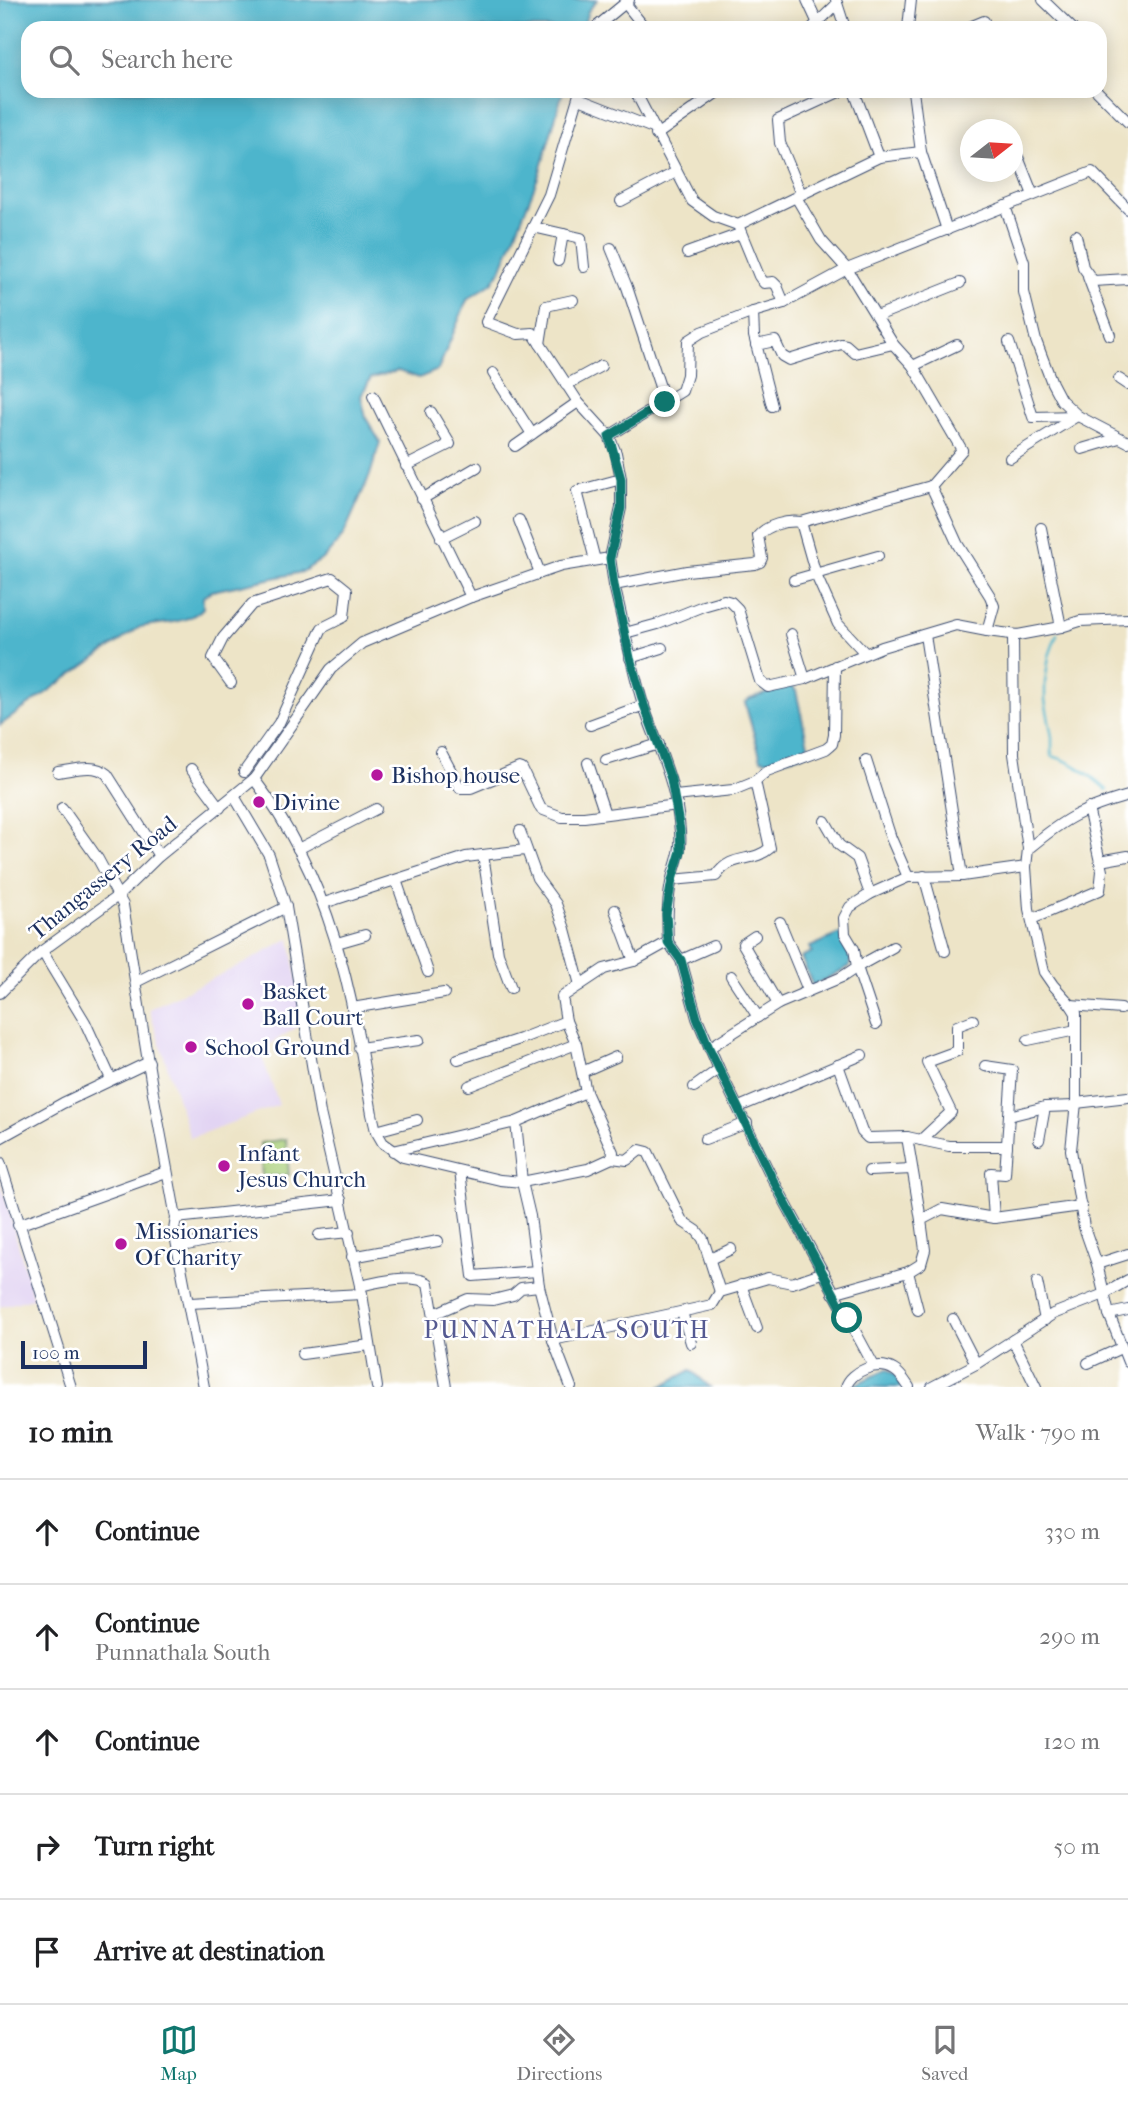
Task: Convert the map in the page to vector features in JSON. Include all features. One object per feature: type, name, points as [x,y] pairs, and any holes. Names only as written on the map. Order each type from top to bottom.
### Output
[{"type":"street","points":[[807,0],[815,21]]},
{"type":"street","points":[[909,21],[912,0]]},
{"type":"street","points":[[1043,0],[1065,21]]},
{"type":"street","points":[[605,21],[627,1],[640,21]]},
{"type":"street","points":[[822,21],[836,2]]},
{"type":"street","points":[[836,2],[843,21]]},
{"type":"street","points":[[579,98],[550,195],[486,322],[518,334],[533,333],[578,402],[601,424],[609,436],[621,479],[621,508],[610,558],[614,585],[630,658],[676,801],[681,851],[666,914],[668,942],[681,960],[697,1018],[719,1069],[771,1176],[874,1366]]},
{"type":"street","points":[[586,98],[655,131]]},
{"type":"street","points":[[638,98],[692,201],[739,230],[759,276],[764,283],[773,282],[777,286],[784,303]]},
{"type":"street","points":[[655,131],[708,98]]},
{"type":"street","points":[[614,585],[687,571],[755,564],[762,558],[758,542],[761,532],[768,527],[794,521],[802,522],[930,486],[962,450],[913,366],[893,344],[847,269],[821,240],[798,196],[780,143],[778,120],[826,98]]},
{"type":"street","points":[[857,98],[879,157]]},
{"type":"street","points":[[914,98],[921,152],[947,230]]},
{"type":"street","points":[[1104,98],[1128,122]]},
{"type":"street","points":[[687,253],[739,230],[798,196],[879,157],[921,152]]},
{"type":"street","points":[[1023,168],[1033,195]]},
{"type":"street","points":[[621,201],[676,172]]},
{"type":"street","points":[[609,436],[682,391],[690,338],[753,312],[784,303],[847,269],[1092,172],[1128,209]]},
{"type":"street","points":[[1006,206],[1024,262],[1024,292],[1045,369],[1061,400],[1078,416],[1124,440]]},
{"type":"street","points":[[533,227],[581,238],[584,267]]},
{"type":"street","points":[[558,261],[563,234]]},
{"type":"street","points":[[1076,235],[1083,267],[1111,335]]},
{"type":"street","points":[[611,248],[627,287],[665,402]]},
{"type":"street","points":[[1088,277],[1100,282],[1128,279]]},
{"type":"street","points":[[877,316],[960,283]]},
{"type":"street","points":[[540,344],[546,306],[573,300]]},
{"type":"street","points":[[753,312],[754,336],[772,406]]},
{"type":"street","points":[[756,345],[775,341],[782,356],[789,360],[841,344],[855,354],[893,344]]},
{"type":"street","points":[[1009,342],[1032,418],[1078,416]]},
{"type":"street","points":[[913,366],[957,345]]},
{"type":"street","points":[[566,385],[601,366]]},
{"type":"street","points":[[493,373],[532,434]]},
{"type":"street","points":[[373,396],[471,597]]},
{"type":"street","points":[[515,446],[578,402]]},
{"type":"street","points":[[406,466],[450,444],[432,412]]},
{"type":"street","points":[[1010,458],[1078,416]]},
{"type":"street","points":[[1082,449],[1124,440]]},
{"type":"street","points":[[422,499],[477,467]]},
{"type":"street","points":[[595,560],[577,491],[621,479]]},
{"type":"street","points":[[930,486],[958,545],[994,606],[987,631]]},
{"type":"street","points":[[519,520],[540,573]]},
{"type":"street","points":[[441,538],[475,521]]},
{"type":"street","points":[[802,522],[816,575],[838,624],[865,653]]},
{"type":"street","points":[[1041,527],[1061,627]]},
{"type":"street","points":[[794,580],[878,556]]},
{"type":"street","name":"Thangassery Road","points":[[0,993],[42,951],[119,895],[159,856],[254,779],[331,669],[362,643],[471,597],[540,573],[561,566],[610,558]]},
{"type":"street","points":[[231,683],[213,658],[223,639],[252,604],[332,578],[347,590],[344,617],[322,628],[279,723],[244,772]]},
{"type":"street","points":[[625,633],[658,624],[703,606],[724,600],[731,602],[738,609],[760,681],[768,687],[805,679],[865,653],[956,625],[1013,635],[1090,620],[1128,619]]},
{"type":"street","points":[[791,634],[805,679]]},
{"type":"street","points":[[925,635],[962,876]]},
{"type":"street","points":[[1013,635],[1014,754],[1028,849],[1026,867],[1032,919],[1044,972],[1076,1013],[1075,1104],[1071,1150],[1084,1227],[1097,1264],[1109,1314],[1128,1362]]},
{"type":"street","points":[[630,658],[662,648]]},
{"type":"street","points":[[441,752],[460,788],[471,788],[519,768],[525,773],[538,804],[546,812],[562,817],[605,814],[733,790],[755,781],[767,771],[826,749],[832,744],[835,666]]},
{"type":"street","points":[[590,724],[644,705]]},
{"type":"street","points":[[606,760],[659,744]]},
{"type":"street","points":[[866,760],[891,838],[908,877]]},
{"type":"street","points":[[588,763],[605,814]]},
{"type":"street","points":[[58,772],[95,767],[107,774],[159,856]]},
{"type":"street","points":[[191,768],[220,808]]},
{"type":"street","points":[[254,779],[270,800],[298,849],[324,903],[337,943],[352,1008],[376,1131],[383,1143],[403,1157],[500,1180],[522,1182],[588,1169],[612,1158],[627,1160],[640,1150],[648,1152],[679,1216],[703,1239],[720,1292]]},
{"type":"street","points":[[672,880],[716,876],[725,864],[763,853],[770,848],[755,781]]},
{"type":"street","points":[[234,796],[269,855],[286,907],[320,1113],[361,1290],[377,1387]]},
{"type":"street","points":[[1028,849],[1057,825],[1088,808],[1128,796]]},
{"type":"street","points":[[62,808],[119,895],[176,1218],[174,1230],[204,1387]]},
{"type":"street","points":[[1032,919],[1100,890],[1102,871],[1088,808]]},
{"type":"street","points":[[298,849],[376,809]]},
{"type":"street","points":[[825,821],[839,845],[857,858],[870,894]]},
{"type":"street","points":[[520,831],[537,878],[556,905],[580,985]]},
{"type":"street","points":[[324,903],[466,857],[525,850]]},
{"type":"street","points":[[483,855],[498,953],[510,988]]},
{"type":"street","points":[[1100,861],[1128,856]]},
{"type":"street","points":[[876,1024],[857,967],[854,949],[845,934],[844,918],[850,907],[870,894],[908,877],[962,876],[1026,867]]},
{"type":"street","points":[[924,876],[945,951]]},
{"type":"street","points":[[396,880],[428,972]]},
{"type":"street","points":[[136,982],[286,907]]},
{"type":"street","points":[[615,910],[634,961]]},
{"type":"street","points":[[780,922],[808,990]]},
{"type":"street","points":[[337,943],[365,935]]},
{"type":"street","points":[[755,936],[743,944],[778,1004]]},
{"type":"street","points":[[612,1158],[613,1152],[586,1092],[576,1044],[566,1021],[562,996],[604,969],[634,961],[668,942]]},
{"type":"street","points":[[681,960],[713,946]]},
{"type":"street","points":[[709,1048],[778,1004],[842,977],[893,947]]},
{"type":"street","points":[[42,951],[85,1022],[111,1079]]},
{"type":"street","points":[[731,976],[758,1017]]},
{"type":"street","points":[[352,1008],[444,993]]},
{"type":"street","points":[[1071,1004],[1121,1009]]},
{"type":"street","points":[[921,1140],[951,1112],[927,1062],[957,1051],[957,1026],[973,1020]]},
{"type":"street","points":[[458,1059],[566,1021]]},
{"type":"street","points":[[1028,1040],[1076,1030]]},
{"type":"street","points":[[359,1048],[419,1040]]},
{"type":"street","points":[[469,1086],[576,1044]]},
{"type":"street","points":[[739,1107],[862,1055]]},
{"type":"street","points":[[582,1072],[616,1057]]},
{"type":"street","points":[[0,1138],[111,1079],[149,1062]]},
{"type":"street","points":[[838,1065],[864,1136],[868,1138],[907,1137],[949,1146],[1007,1146]]},
{"type":"street","points":[[985,1066],[1012,1070],[1005,1174],[991,1173],[994,1218]]},
{"type":"street","points":[[694,1087],[719,1069]]},
{"type":"street","points":[[393,1151],[516,1122],[586,1092]]},
{"type":"street","points":[[1009,1116],[1045,1107],[1128,1097]]},
{"type":"street","points":[[1040,1140],[1045,1107]]},
{"type":"street","points":[[376,1131],[417,1120]]},
{"type":"street","points":[[516,1122],[522,1182],[530,1216],[539,1286],[553,1340],[571,1387]]},
{"type":"street","points":[[705,1139],[747,1124]]},
{"type":"street","points":[[833,1293],[908,1272],[921,1264],[925,1250],[907,1137]]},
{"type":"street","points":[[0,1162],[71,1387]]},
{"type":"street","points":[[869,1171],[912,1169]]},
{"type":"street","points":[[460,1171],[473,1276],[537,1271]]},
{"type":"street","points":[[18,1225],[166,1172]]},
{"type":"street","points":[[176,1218],[341,1200]]},
{"type":"street","points":[[920,1220],[942,1209],[994,1218],[1081,1206]]},
{"type":"street","points":[[319,1235],[348,1232]]},
{"type":"street","points":[[178,1247],[229,1236]]},
{"type":"street","points":[[352,1257],[438,1241]]},
{"type":"street","points":[[710,1259],[731,1249]]},
{"type":"street","points":[[1097,1264],[1128,1254]]},
{"type":"street","points":[[553,1340],[712,1306],[720,1292],[768,1278],[792,1283],[824,1272]]},
{"type":"street","points":[[908,1272],[918,1310]]},
{"type":"street","points":[[190,1303],[361,1290],[379,1282],[422,1279],[428,1283],[446,1387]]},
{"type":"street","points":[[932,1387],[976,1364],[1053,1314],[1104,1294],[1128,1280]]},
{"type":"street","points":[[1037,1282],[1045,1320]]},
{"type":"street","points":[[741,1285],[757,1328]]},
{"type":"street","points":[[434,1314],[468,1299],[493,1300],[513,1295],[522,1287],[539,1286]]},
{"type":"street","points":[[1109,1314],[1128,1310]]},
{"type":"street","points":[[682,1312],[691,1343]]},
{"type":"street","points":[[953,1319],[976,1364]]},
{"type":"street","points":[[1013,1340],[1036,1387]]},
{"type":"street","points":[[302,1354],[370,1345]]},
{"type":"street","points":[[1088,1363],[1121,1348]]},
{"type":"street","points":[[843,1386],[852,1376],[874,1366],[885,1366],[896,1370],[909,1387]]},
{"type":"shaded area","points":[[290,938],[304,1022],[260,1051],[279,1105],[190,1138],[149,1009]]},
{"type":"shaded area","points":[[0,1179],[33,1298],[0,1307]]},
{"type":"green space","points":[[286,1139],[289,1175],[262,1177],[260,1143]]},
{"type":"water","points":[[0,0],[597,0],[588,11],[585,21],[21,21],[21,98],[561,98],[539,175],[502,268],[492,283],[467,300],[438,370],[419,378],[398,371],[371,378],[361,396],[366,418],[380,442],[370,475],[343,536],[324,558],[302,572],[212,591],[203,597],[203,608],[190,617],[140,627],[0,725]]},
{"type":"water","points":[[791,685],[796,691],[808,745],[806,754],[775,761],[761,759],[745,703]]},
{"type":"water","points":[[842,933],[851,957],[850,966],[813,986],[801,957],[812,952],[810,947]]},
{"type":"water","points":[[887,1369],[895,1375],[901,1387],[850,1387]]},
{"type":"water","points":[[691,1370],[710,1387],[660,1387]]},
{"type":"waterway","points":[[1057,634],[1049,656],[1045,682],[1052,756],[1081,770],[1107,790]]},
{"type":"place","name":"Bishop house","points":[[377,775]]},
{"type":"place","name":"Divine","points":[[259,802]]},
{"type":"place","name":"Basket Ball Court","points":[[248,1004]]},
{"type":"place","name":"School Ground","points":[[191,1047]]},
{"type":"place","name":"Infant Jesus Church","points":[[224,1166]]},
{"type":"place","name":"Missionaries Of Charity","points":[[121,1244]]},
{"type":"district","name":"PUNNATHALA SOUTH","points":[[567,1330]]},
{"type":"route","points":[[665,402],[609,436],[616,453],[621,479],[621,508],[610,558],[614,585],[630,658],[671,779],[680,830],[681,851],[666,914],[668,942],[681,960],[697,1018],[709,1048],[771,1176],[847,1318]]}]
